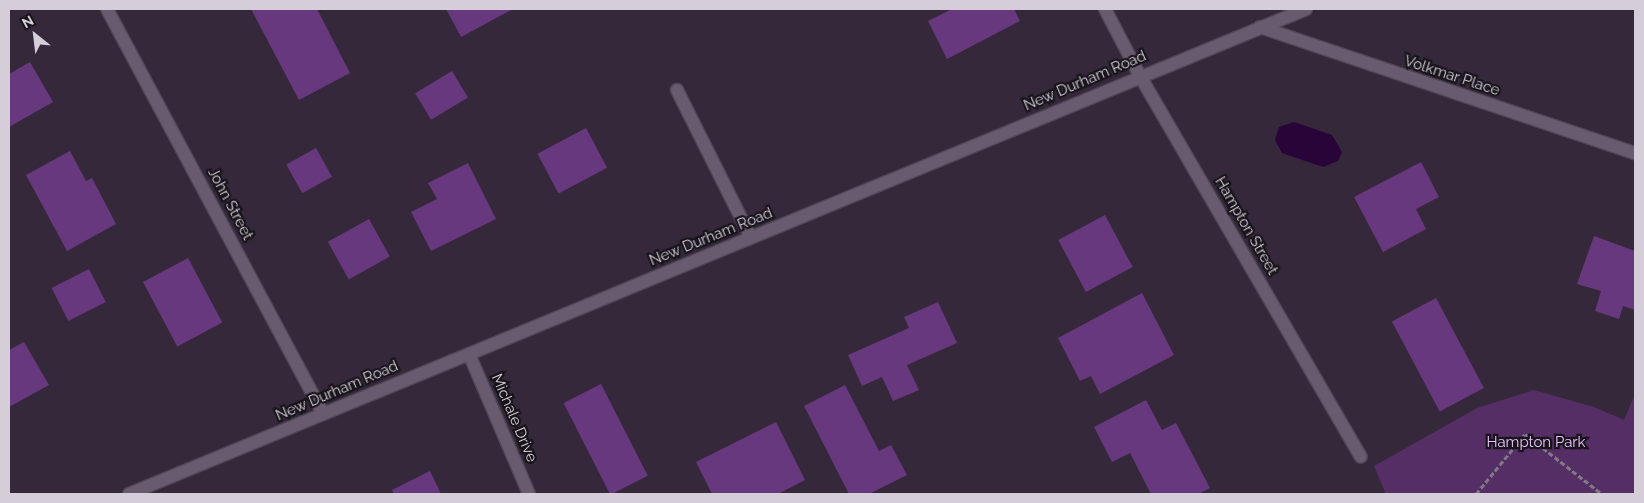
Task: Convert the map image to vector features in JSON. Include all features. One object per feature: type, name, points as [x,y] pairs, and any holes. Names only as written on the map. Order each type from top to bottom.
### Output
[{"type":"street","name":"John Street","points":[[108,9],[323,414]]},
{"type":"street","name":"Hampton Street","points":[[1105,9],[1140,76],[1361,457]]},
{"type":"street","name":"New Durham Road","points":[[129,494],[1306,9]]},
{"type":"street","name":"Volkmar Place","points":[[1260,28],[1635,153]]},
{"type":"street","points":[[677,90],[751,238]]},
{"type":"street","name":"Michale Drive","points":[[469,354],[529,494]]},
{"type":"path","points":[[1476,494],[1525,434],[1602,494]]},
{"type":"green space","name":"Hampton Park","points":[[1534,390],[1594,407],[1624,420],[1635,394],[1635,494],[1382,494],[1385,492],[1374,466],[1477,408]]},
{"type":"shaded area","points":[[1294,122],[1332,135],[1342,152],[1338,161],[1323,167],[1282,153],[1275,140],[1279,127]]},
{"type":"building","points":[[251,9],[317,9],[350,73],[299,100]]},
{"type":"building","points":[[446,9],[510,9],[511,10],[461,37]]},
{"type":"building","points":[[952,9],[1014,9],[1020,21],[947,59],[928,21]]},
{"type":"building","points":[[30,62],[53,102],[9,127],[9,74]]},
{"type":"building","points":[[452,71],[468,98],[431,120],[415,93]]},
{"type":"building","points":[[586,128],[607,168],[559,194],[537,154]]},
{"type":"building","points":[[316,148],[332,177],[302,193],[286,164]]},
{"type":"building","points":[[70,151],[86,181],[92,178],[116,224],[67,251],[26,175]]},
{"type":"building","points":[[1421,162],[1439,197],[1416,209],[1426,229],[1383,252],[1354,197]]},
{"type":"building","points":[[468,163],[496,219],[431,251],[411,212],[437,199],[428,183]]},
{"type":"building","points":[[1105,215],[1133,267],[1086,292],[1058,240]]},
{"type":"building","points":[[369,219],[390,257],[349,279],[328,242]]},
{"type":"building","points":[[1594,236],[1635,251],[1635,310],[1623,306],[1619,319],[1595,311],[1601,291],[1577,284]]},
{"type":"building","points":[[188,258],[222,322],[177,346],[143,282]]},
{"type":"building","points":[[89,269],[106,302],[68,321],[52,288]]},
{"type":"building","points":[[1142,293],[1174,355],[1100,394],[1091,376],[1080,381],[1058,338]]},
{"type":"building","points":[[1436,298],[1484,388],[1440,412],[1392,321]]},
{"type":"building","points":[[938,302],[957,343],[907,365],[919,390],[893,401],[882,377],[862,386],[848,355],[909,328],[904,317]]},
{"type":"building","points":[[24,342],[49,385],[9,407],[9,350]]},
{"type":"building","points":[[601,384],[648,476],[610,494],[564,403]]},
{"type":"building","points":[[845,385],[879,451],[891,445],[907,475],[869,494],[849,494],[804,406]]},
{"type":"building","points":[[1146,400],[1162,430],[1176,423],[1210,488],[1198,494],[1151,494],[1130,453],[1112,462],[1094,427]]},
{"type":"building","points":[[776,422],[805,480],[778,494],[712,494],[696,462]]},
{"type":"building","points":[[430,471],[441,494],[394,494],[392,490]]}]
